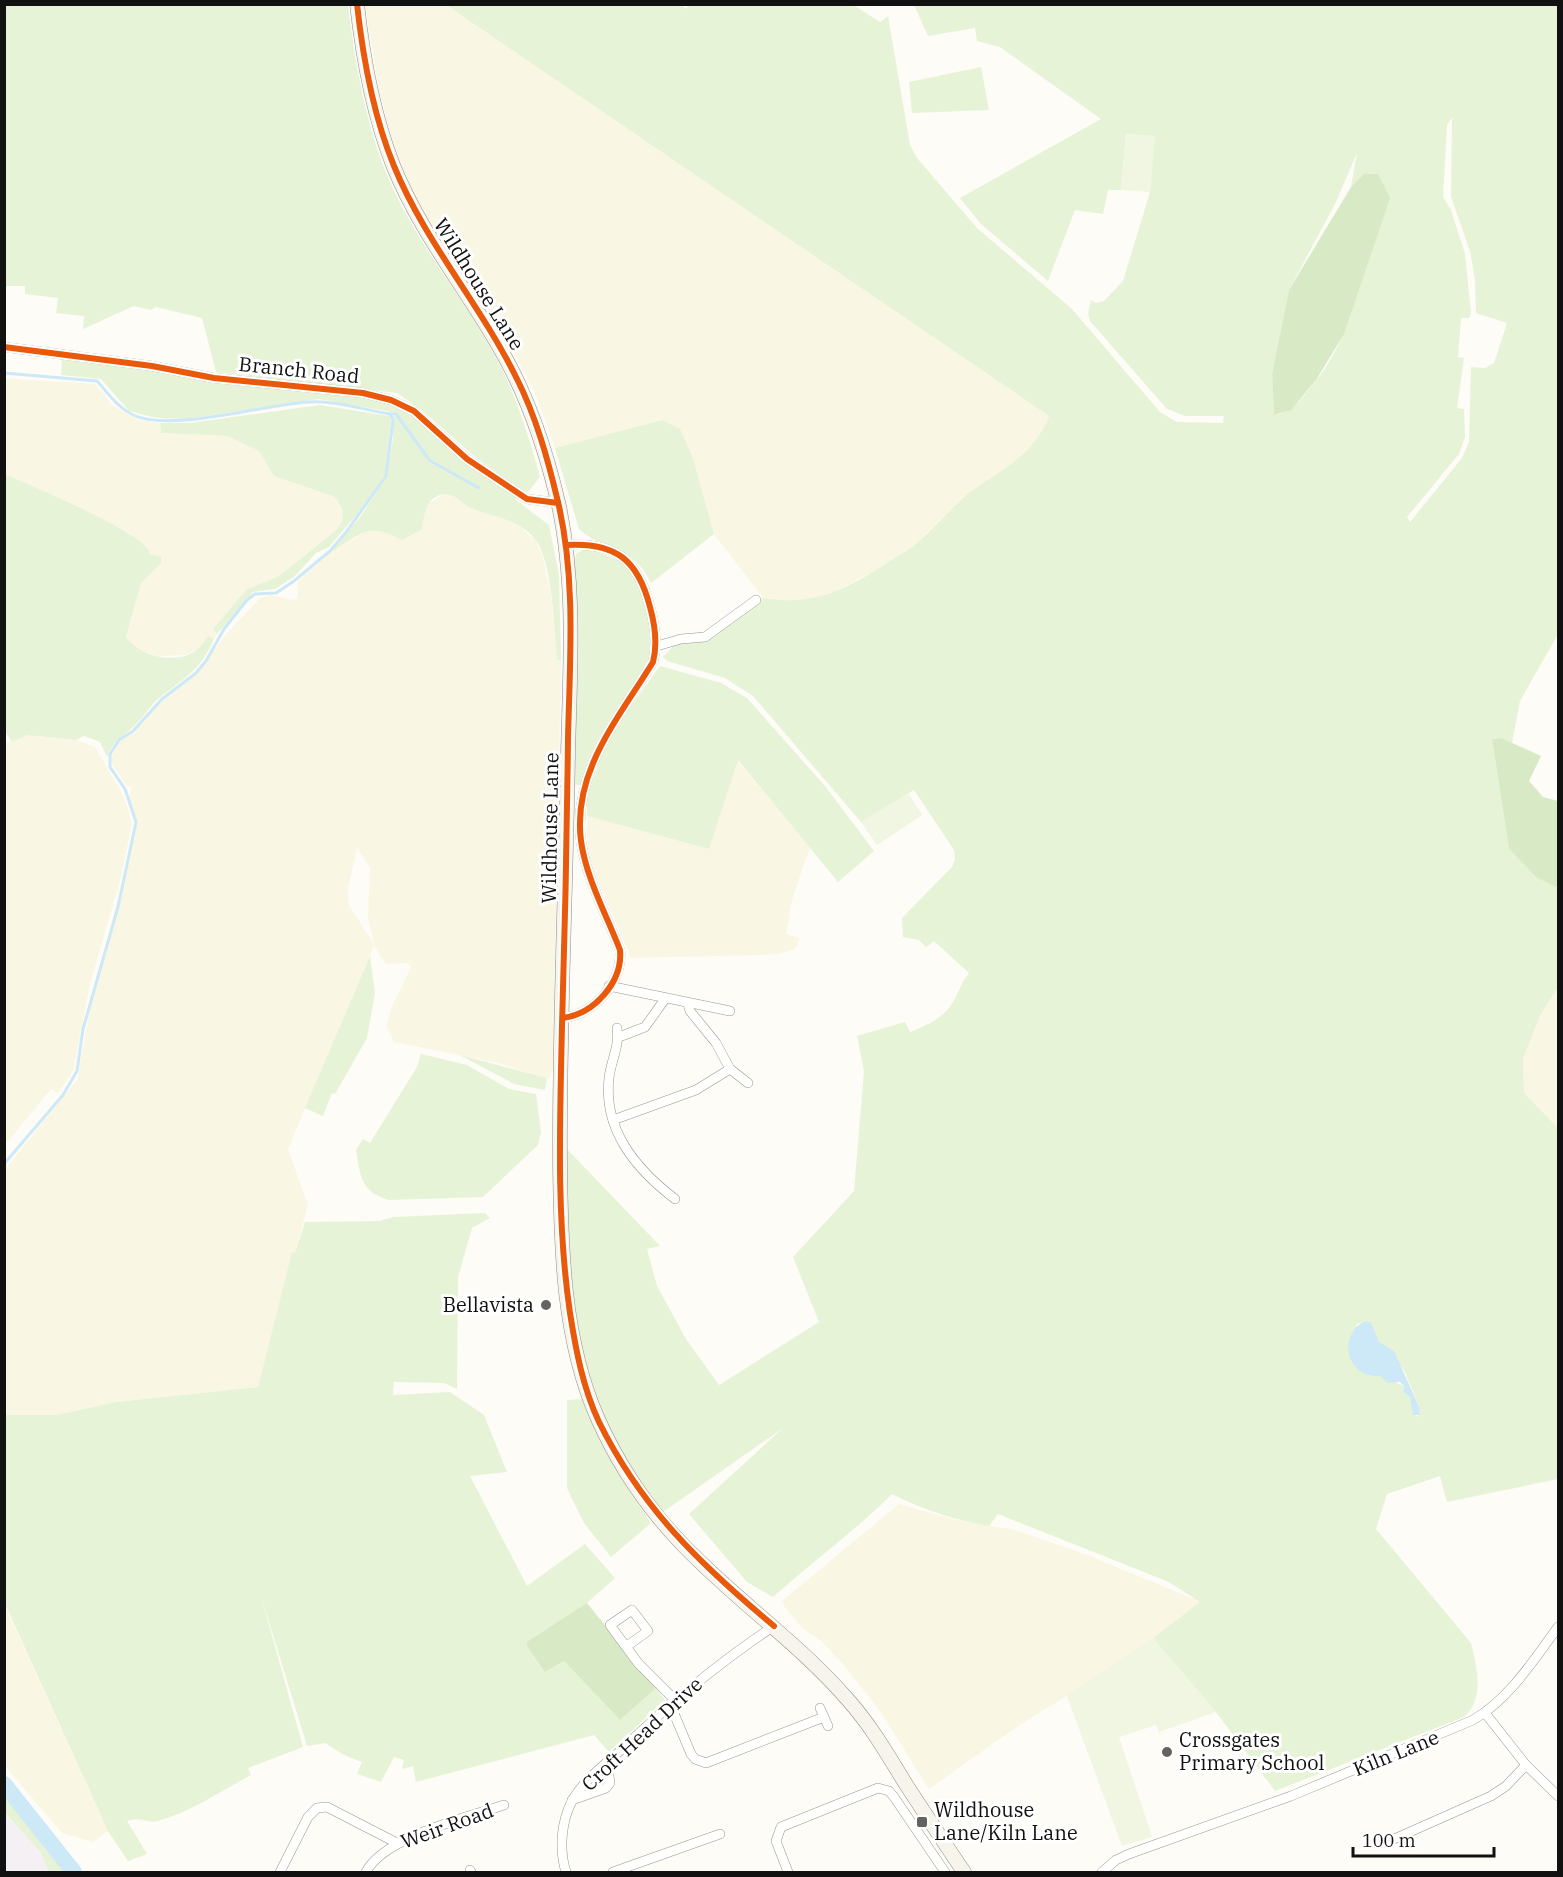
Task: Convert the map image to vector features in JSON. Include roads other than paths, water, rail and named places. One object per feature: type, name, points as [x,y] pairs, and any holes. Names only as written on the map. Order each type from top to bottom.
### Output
[{"type":"main road","name":"Wildhouse Lane","points":[[357,4],[363,52],[378,117],[393,165],[427,234],[495,339],[518,380],[542,442],[566,545],[570,591],[561,1234],[570,1310],[583,1380],[597,1418],[623,1467],[656,1515],[713,1574],[815,1664],[852,1704],[964,1872]]},
{"type":"street","name":"Branch Road","points":[[4,347],[152,366],[214,378],[363,393],[391,400],[414,411],[467,459],[527,499],[558,503]]},
{"type":"street","points":[[563,1018],[576,1016],[600,998],[618,975],[622,965],[620,950],[581,843],[582,792],[597,750],[653,662],[657,646],[649,602],[637,570],[629,562],[598,547],[585,544],[566,545]]},
{"type":"street","points":[[657,646],[681,639],[705,637],[756,600]]},
{"type":"street","points":[[609,986],[730,1011]]},
{"type":"street","points":[[665,999],[645,1027],[618,1033],[608,1086],[613,1120],[621,1141],[639,1168],[675,1199]]},
{"type":"street","points":[[688,1004],[690,1011],[716,1043],[730,1069],[748,1083]]},
{"type":"street","points":[[613,1120],[696,1090],[730,1069]]},
{"type":"street","name":"Croft Head Drive","points":[[566,1872],[562,1848],[564,1823],[572,1800],[588,1780],[672,1702],[713,1668],[774,1626]]},
{"type":"street","name":"Kiln Lane","points":[[1102,1872],[1116,1860],[1129,1854],[1291,1796],[1444,1733],[1485,1713],[1519,1680],[1558,1627]]},
{"type":"street","points":[[627,1646],[638,1663],[672,1702],[691,1754],[695,1759],[706,1763],[824,1717]]},
{"type":"street","points":[[1485,1713],[1526,1765],[1558,1796]]},
{"type":"street","points":[[572,1800],[606,1788],[610,1784],[607,1762]]},
{"type":"street","points":[[1398,1839],[1491,1796],[1506,1786],[1526,1765]]},
{"type":"street","points":[[788,1872],[776,1841],[781,1827],[878,1788],[889,1791],[894,1797],[945,1872]]},
{"type":"street","name":"Weir Road","points":[[366,1872],[380,1854],[397,1843],[504,1805]]},
{"type":"street","points":[[284,1871],[308,1817],[317,1808],[327,1807],[397,1843]]},
{"type":"street","points":[[613,1872],[720,1834]]},
{"type":"water","points":[[1365,1321],[1371,1322],[1379,1342],[1394,1351],[1420,1409],[1419,1415],[1413,1415],[1410,1397],[1403,1392],[1404,1386],[1400,1382],[1388,1383],[1380,1376],[1368,1375],[1353,1363],[1348,1345],[1356,1327]]},
{"type":"waterway","points":[[4,373],[97,381],[122,408],[133,415],[150,420],[194,419],[309,402],[339,404],[390,414],[393,420],[386,476],[347,531],[330,551],[294,581],[276,593],[255,594],[247,600],[224,629],[206,661],[196,673],[162,699],[133,731],[119,740],[110,754],[110,767],[125,789],[136,822],[118,907],[83,1029],[77,1071],[63,1095],[4,1164]]},
{"type":"waterway","points":[[390,414],[396,414],[430,461],[479,488]]},
{"type":"waterway","points":[[4,1784],[74,1872]]},
{"type":"place","name":"Bellavista","points":[[546,1305]]},
{"type":"place","name":"Crossgates Primary School","points":[[1167,1752]]},
{"type":"place","name":"Wildhouse Lane/Kiln Lane","points":[[922,1822]]}]
